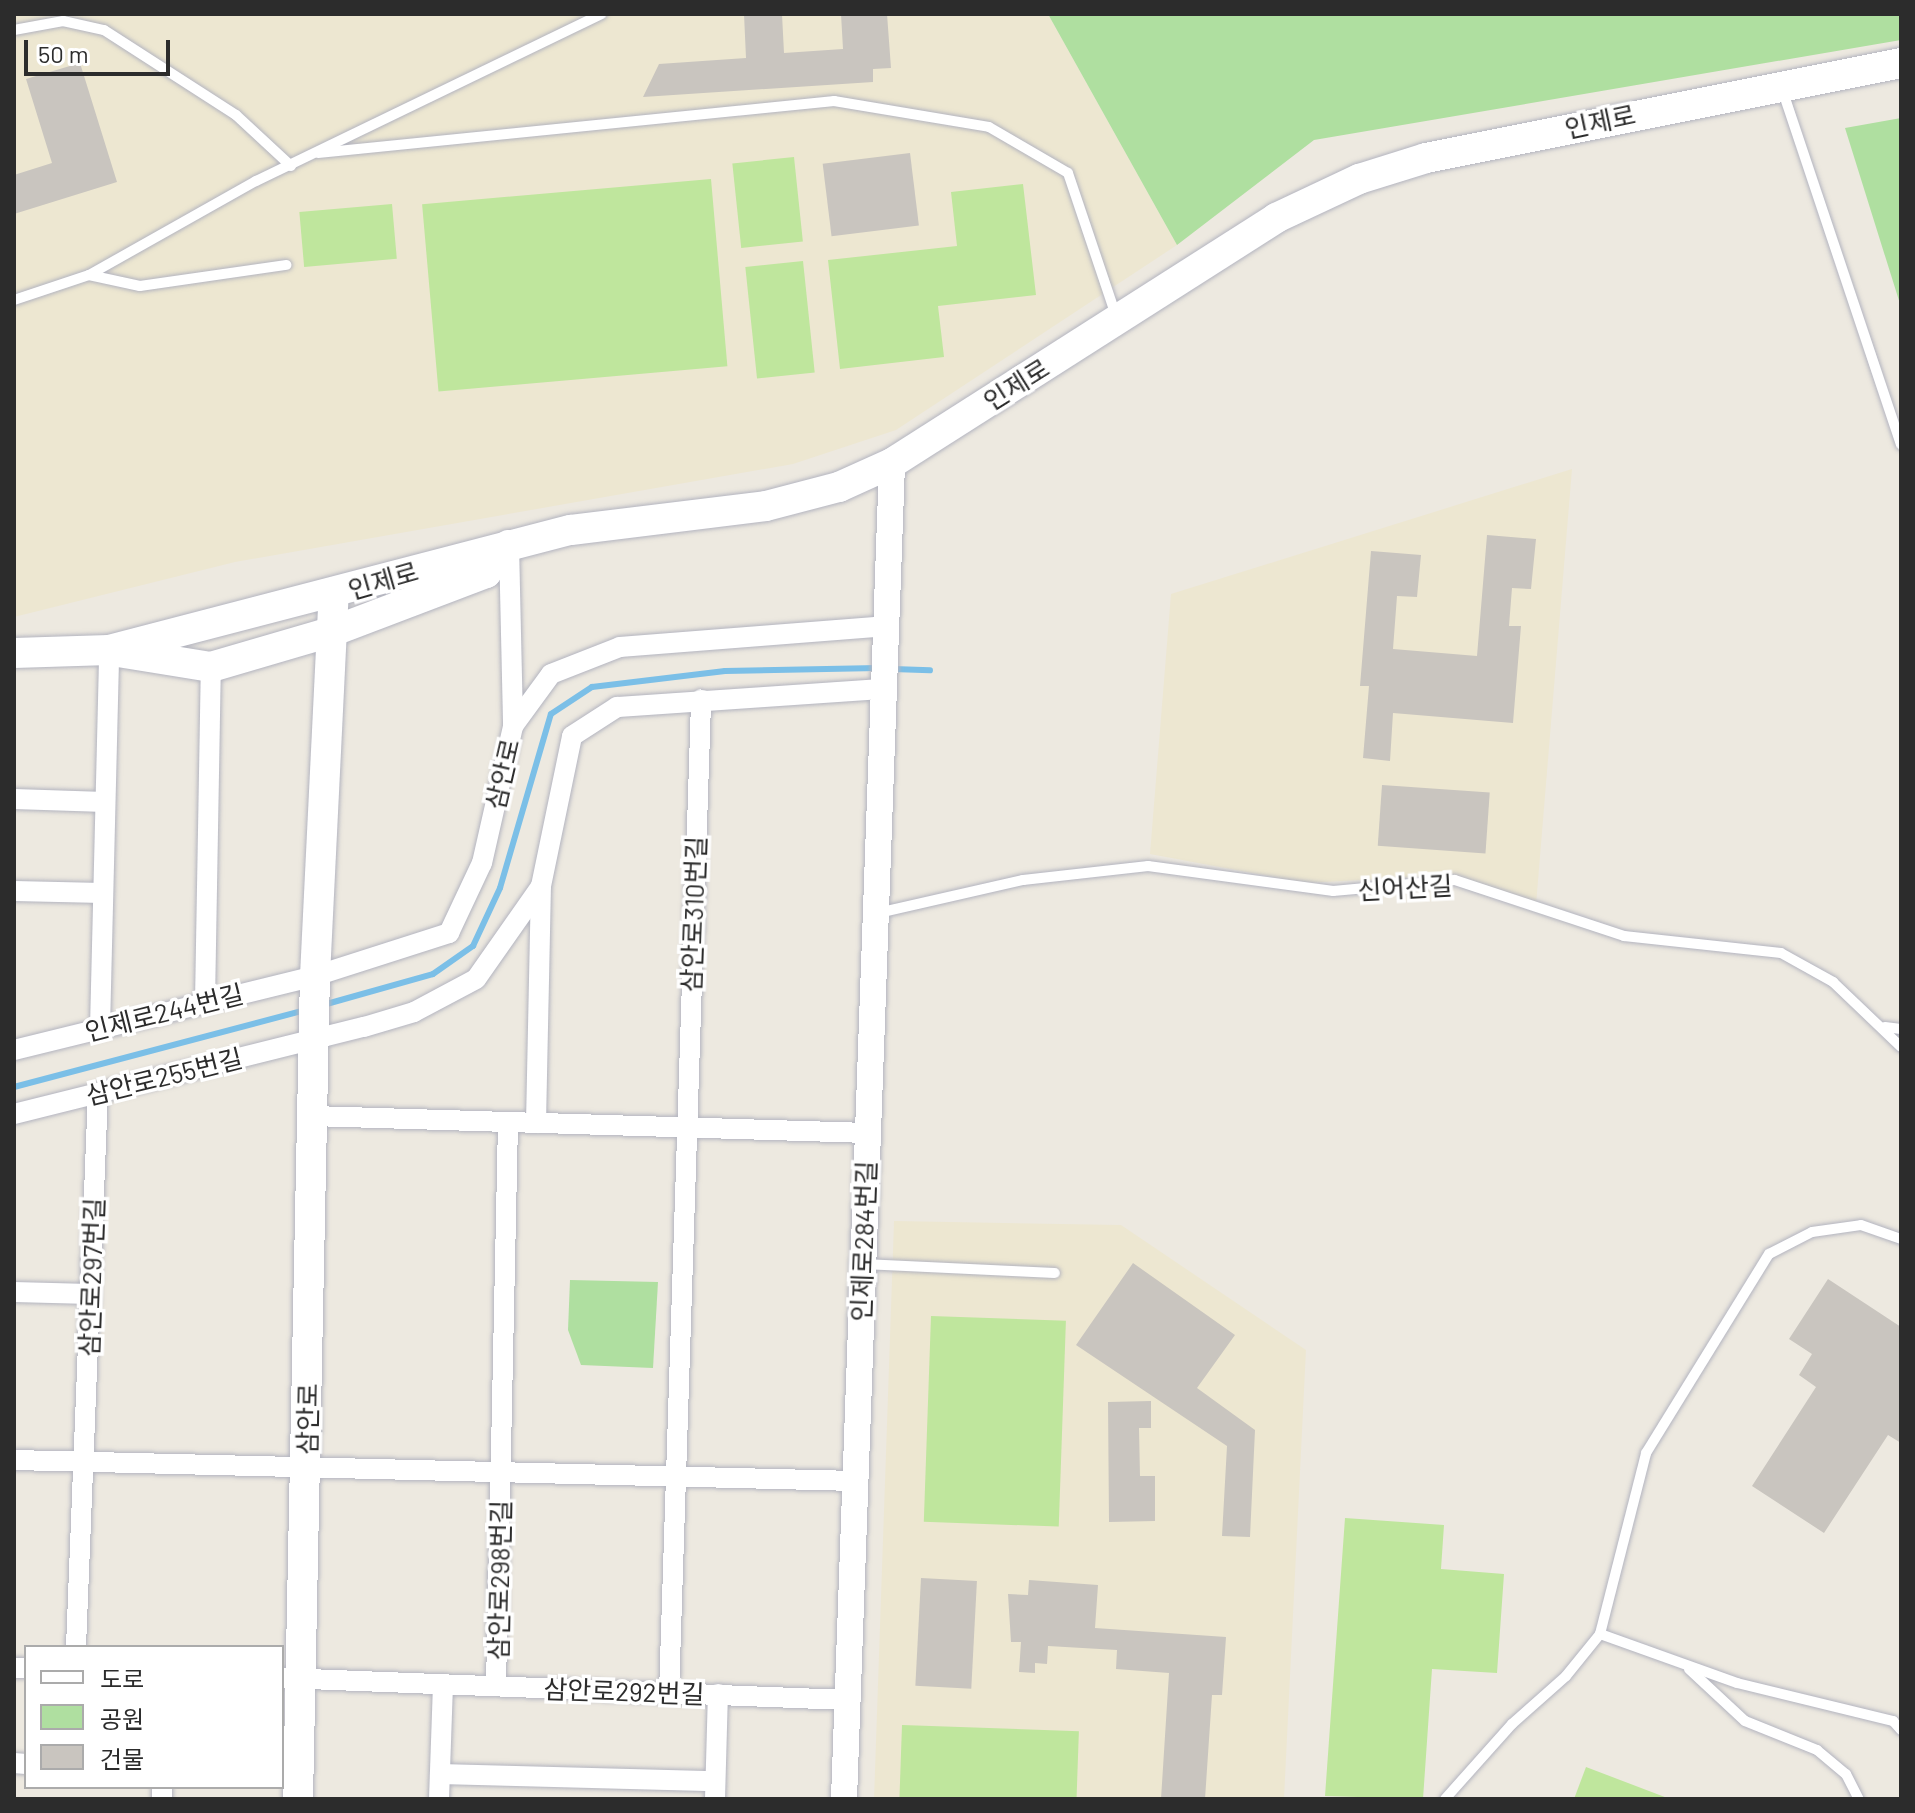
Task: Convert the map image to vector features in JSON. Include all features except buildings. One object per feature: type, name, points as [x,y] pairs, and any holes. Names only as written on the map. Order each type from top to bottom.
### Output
[{"type":"main road","name":"인제로","points":[[14,653],[109,650],[571,530],[766,506],[839,487],[892,463],[1276,218],[1359,179],[1426,158],[1780,84],[1901,63]]},
{"type":"main road","points":[[109,650],[211,667],[331,632],[486,573],[509,545]]},
{"type":"main road","points":[[315,980],[334,594]]},
{"type":"main road","name":"삼안로","points":[[298,1799],[292,1678],[306,1468],[315,980]]},
{"type":"street","points":[[884,635],[892,463]]},
{"type":"street","points":[[509,545],[513,726]]},
{"type":"street","name":"인제로284번길","points":[[844,1799],[872,914],[884,635]]},
{"type":"street","name":"삼안로","points":[[315,980],[449,933],[482,863],[513,726],[551,674],[620,647],[884,635]]},
{"type":"street","points":[[100,1028],[109,650]]},
{"type":"street","points":[[205,1002],[211,667]]},
{"type":"street","points":[[536,1123],[541,886],[572,736],[617,707],[882,686]]},
{"type":"street","name":"삼안로310번길","points":[[677,1478],[701,700]]},
{"type":"street","points":[[14,799],[105,802]]},
{"type":"street","points":[[314,1034],[414,1012],[476,979],[541,886]]},
{"type":"street","points":[[14,891],[103,893]]},
{"type":"street","name":"인제로244번길","points":[[14,1050],[205,1002],[315,980]]},
{"type":"street","name":"삼안로255번길","points":[[14,1114],[314,1034]]},
{"type":"street","name":"삼안로297번길","points":[[76,1645],[98,1093]]},
{"type":"street","points":[[312,1116],[867,1133]]},
{"type":"street","points":[[501,1474],[508,1122]]},
{"type":"street","points":[[14,1292],[90,1294]]},
{"type":"street","points":[[14,1460],[306,1468]]},
{"type":"street","name":"삼안로298번길","points":[[306,1468],[855,1481]]},
{"type":"street","name":"삼안로298번길","points":[[496,1686],[501,1474]]},
{"type":"street","points":[[669,1693],[677,1478]]},
{"type":"street","name":"삼안로292번길","points":[[292,1678],[718,1694],[715,1790],[440,1774]]},
{"type":"street","points":[[439,1799],[443,1684]]},
{"type":"street","points":[[718,1694],[848,1700]]},
{"type":"lane","points":[[14,300],[89,275],[291,166],[602,14]]},
{"type":"lane","points":[[14,30],[63,21],[104,30],[236,115],[291,166]]},
{"type":"lane","points":[[1780,84],[1901,445]]},
{"type":"lane","points":[[318,153],[834,101],[989,127],[1068,173],[1117,319]]},
{"type":"lane","points":[[89,275],[140,286],[286,265]]},
{"type":"lane","name":"신어산길","points":[[872,914],[1023,880],[1148,866],[1333,891],[1455,880],[1624,936],[1781,953],[1833,982],[1885,1027],[1901,1047]]},
{"type":"lane","points":[[1885,1027],[1901,1029]]},
{"type":"lane","points":[[1445,1799],[1512,1724],[1566,1676],[1600,1634],[1646,1453],[1769,1254],[1812,1232],[1861,1225],[1901,1239]]},
{"type":"lane","points":[[861,1264],[1055,1273]]},
{"type":"lane","points":[[1600,1634],[1685,1665],[1893,1721],[1901,1730]]},
{"type":"lane","points":[[1685,1665],[1745,1721],[1817,1750],[1846,1774],[1859,1799]]},
{"type":"shaded area","points":[[14,14],[1048,14],[1177,245],[896,430],[793,464],[235,562],[14,617]]},
{"type":"shaded area","points":[[1572,469],[1536,905],[1455,875],[1305,883],[1150,854],[1171,594]]},
{"type":"shaded area","points":[[894,1221],[1121,1225],[1306,1350],[1284,1799],[874,1799]]},
{"type":"green space","points":[[1048,14],[1901,14],[1901,40],[1314,140],[1177,245]]},
{"type":"green space","points":[[1901,118],[1901,307],[1845,128]]},
{"type":"green space","points":[[794,157],[803,242],[741,248],[732,163]]},
{"type":"green space","points":[[711,179],[727,366],[438,392],[422,204]]},
{"type":"green space","points":[[1023,184],[1036,295],[938,306],[944,357],[840,369],[828,260],[957,246],[951,192]]},
{"type":"green space","points":[[392,204],[397,259],[304,267],[299,212]]},
{"type":"green space","points":[[803,261],[815,372],[757,378],[745,267]]},
{"type":"green space","points":[[570,1280],[658,1282],[653,1368],[581,1365],[568,1330]]},
{"type":"green space","points":[[931,1316],[1066,1321],[1059,1527],[924,1522]]},
{"type":"green space","points":[[1345,1518],[1444,1525],[1441,1569],[1504,1574],[1497,1673],[1432,1669],[1423,1799],[1325,1796]]},
{"type":"green space","points":[[902,1725],[1079,1731],[1077,1799],[899,1799]]},
{"type":"green space","points":[[1586,1767],[1670,1799],[1574,1799]]},
{"type":"waterway","points":[[323,1005],[433,974],[473,946],[500,888],[551,714],[592,687],[725,671],[878,668]]},
{"type":"waterway","points":[[893,669],[930,670]]},
{"type":"waterway","points":[[14,1087],[305,1010]]}]
